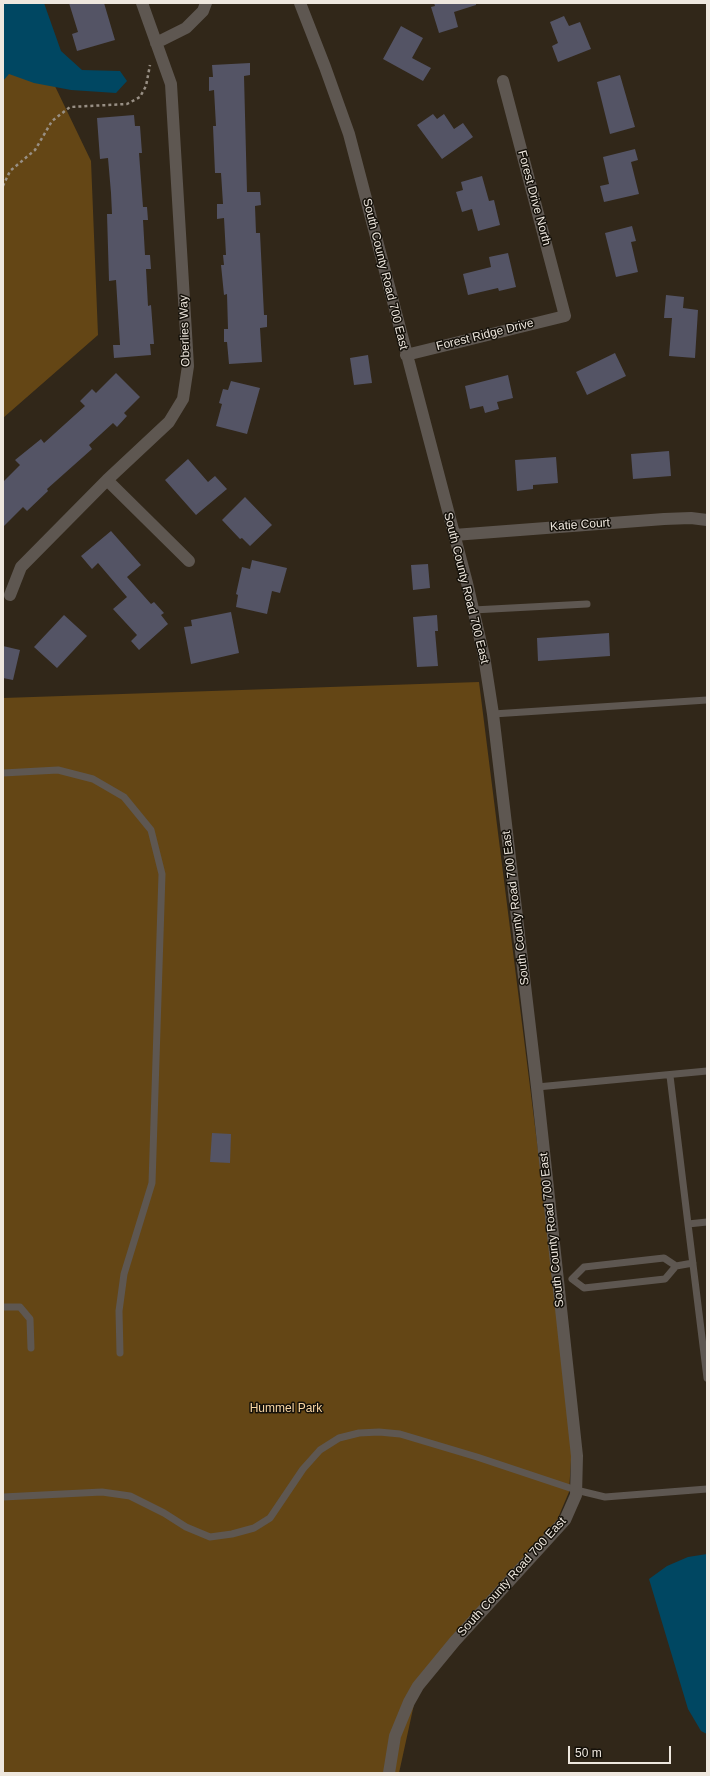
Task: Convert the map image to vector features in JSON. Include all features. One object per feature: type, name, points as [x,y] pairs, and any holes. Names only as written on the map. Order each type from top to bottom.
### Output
[{"type":"street","name":"Oberlies Way","points":[[10,596],[21,567],[107,480],[169,422],[183,399],[188,366],[171,84],[142,3]]},
{"type":"street","points":[[156,43],[186,28],[203,11],[206,3]]},
{"type":"street","name":"South County Road 700 East","points":[[300,3],[349,134],[454,535],[484,656],[493,714],[537,1087],[577,1456],[576,1490],[571,1510],[558,1530],[455,1641],[418,1686],[406,1707],[395,1736],[389,1773]]},
{"type":"street","name":"Forest Drive North","points":[[503,81],[565,316]]},
{"type":"street","name":"Forest Ridge Drive","points":[[406,355],[565,316]]},
{"type":"street","points":[[107,480],[189,561]]},
{"type":"street","name":"Katie Court","points":[[454,535],[664,519],[691,518],[707,520]]},
{"type":"lane","points":[[473,610],[587,604]]},
{"type":"lane","points":[[493,714],[707,700]]},
{"type":"lane","points":[[3,773],[58,770],[93,779],[124,798],[151,830],[162,874],[152,1183],[124,1274],[119,1311],[120,1353]]},
{"type":"lane","points":[[537,1087],[707,1072]]},
{"type":"lane","points":[[670,1076],[707,1378]]},
{"type":"lane","points":[[688,1224],[707,1222]]},
{"type":"lane","points":[[558,1280],[572,1278],[584,1267],[664,1258],[676,1266],[693,1264]]},
{"type":"lane","points":[[572,1278],[584,1288],[665,1278],[676,1266]]},
{"type":"lane","points":[[698,1306],[707,1306]]},
{"type":"lane","points":[[3,1307],[20,1307],[30,1319],[31,1348]]},
{"type":"lane","points":[[3,1497],[102,1492],[130,1496],[164,1513],[186,1527],[210,1537],[232,1534],[254,1528],[270,1518],[302,1469],[320,1450],[340,1438],[359,1433],[380,1432],[407,1436],[477,1457],[576,1490],[606,1497],[707,1489]]},
{"type":"path","points":[[3,186],[10,171],[35,150],[52,121],[70,107],[127,104],[140,97],[146,86],[150,66],[148,60]]},
{"type":"green space","points":[[3,3],[15,3],[91,161],[98,335],[3,418]]},
{"type":"green space","name":"Hummel Park","points":[[479,682],[573,1428],[569,1492],[549,1539],[418,1686],[399,1773],[3,1773],[3,698]]},
{"type":"water","points":[[3,3],[44,3],[61,51],[82,70],[120,71],[127,81],[116,93],[71,90],[34,83],[9,74],[3,81]]},
{"type":"water","points":[[707,1554],[707,1734],[701,1731],[688,1709],[649,1579],[667,1566],[688,1557]]},
{"type":"building","points":[[69,3],[104,3],[115,40],[77,51],[72,34],[78,32]]},
{"type":"building","points":[[434,3],[476,3],[476,5],[454,12],[458,27],[439,33],[431,7],[435,6]]},
{"type":"building","points":[[564,16],[569,26],[580,22],[591,49],[558,62],[552,46],[558,43],[550,22]]},
{"type":"building","points":[[401,26],[423,38],[412,58],[431,68],[423,81],[383,59]]},
{"type":"building","points":[[250,63],[250,75],[244,76],[247,192],[260,192],[261,205],[255,206],[256,233],[260,233],[264,315],[267,315],[267,327],[260,328],[262,362],[229,364],[227,342],[224,342],[224,329],[228,329],[227,294],[224,295],[221,265],[224,265],[223,255],[226,255],[224,218],[217,219],[217,204],[223,204],[221,173],[215,173],[213,126],[216,126],[214,90],[209,91],[209,77],[213,77],[212,65]]},
{"type":"building","points":[[620,75],[635,127],[610,134],[597,82]]},
{"type":"building","points":[[433,114],[437,119],[444,114],[454,129],[463,123],[473,137],[442,159],[417,125]]},
{"type":"building","points":[[134,115],[135,126],[140,126],[142,153],[139,153],[143,207],[147,207],[148,220],[143,220],[145,255],[150,255],[151,269],[146,269],[148,306],[151,305],[154,344],[150,344],[151,355],[114,358],[113,345],[120,345],[116,280],[109,281],[107,214],[112,214],[111,193],[108,158],[100,159],[97,118]]},
{"type":"building","points":[[635,149],[638,160],[631,162],[639,194],[604,202],[600,186],[609,184],[603,157]]},
{"type":"building","points":[[482,176],[489,201],[494,200],[500,225],[478,231],[472,209],[462,212],[456,192],[463,190],[461,182]]},
{"type":"building","points":[[632,226],[636,241],[631,242],[638,272],[616,277],[605,233]]},
{"type":"building","points":[[508,253],[516,287],[499,291],[498,288],[468,295],[463,274],[491,267],[489,257]]},
{"type":"building","points":[[666,295],[684,297],[683,308],[698,310],[695,358],[669,356],[672,318],[664,318]]},
{"type":"building","points":[[615,353],[626,376],[587,395],[576,372]]},
{"type":"building","points":[[368,355],[372,383],[354,385],[350,358]]},
{"type":"building","points":[[116,373],[140,397],[124,413],[127,416],[117,427],[113,423],[89,445],[92,449],[47,489],[48,491],[27,511],[23,507],[3,527],[3,482],[20,465],[15,460],[41,439],[44,443],[85,406],[80,401],[92,389],[96,393]]},
{"type":"building","points":[[508,375],[513,398],[497,402],[499,409],[485,413],[483,406],[470,409],[465,386]]},
{"type":"building","points":[[231,381],[260,388],[247,434],[216,426],[222,404],[219,403],[223,389],[228,390]]},
{"type":"building","points":[[669,451],[671,476],[633,479],[631,454]]},
{"type":"building","points":[[556,457],[558,483],[533,485],[533,489],[517,491],[515,460]]},
{"type":"building","points":[[188,459],[208,482],[215,476],[227,489],[196,515],[165,480]]},
{"type":"building","points":[[245,497],[272,525],[250,546],[242,538],[240,539],[222,520]]},
{"type":"building","points":[[111,531],[141,565],[127,577],[151,604],[154,602],[164,613],[161,615],[168,624],[139,650],[131,641],[137,635],[113,609],[127,597],[98,563],[92,569],[81,556]]},
{"type":"building","points":[[252,560],[287,568],[280,593],[272,591],[267,614],[236,607],[238,595],[236,594],[242,567],[250,569]]},
{"type":"building","points":[[428,564],[430,588],[413,590],[411,565]]},
{"type":"building","points":[[231,612],[239,653],[191,664],[184,627],[192,626],[191,620]]},
{"type":"building","points":[[64,615],[87,636],[57,668],[34,647]]},
{"type":"building","points":[[437,615],[438,631],[435,631],[438,666],[417,667],[413,617]]},
{"type":"building","points":[[609,633],[610,656],[538,661],[537,638]]},
{"type":"building","points":[[3,646],[20,650],[13,680],[3,678]]},
{"type":"building","points":[[212,1133],[231,1134],[230,1163],[210,1162]]}]
